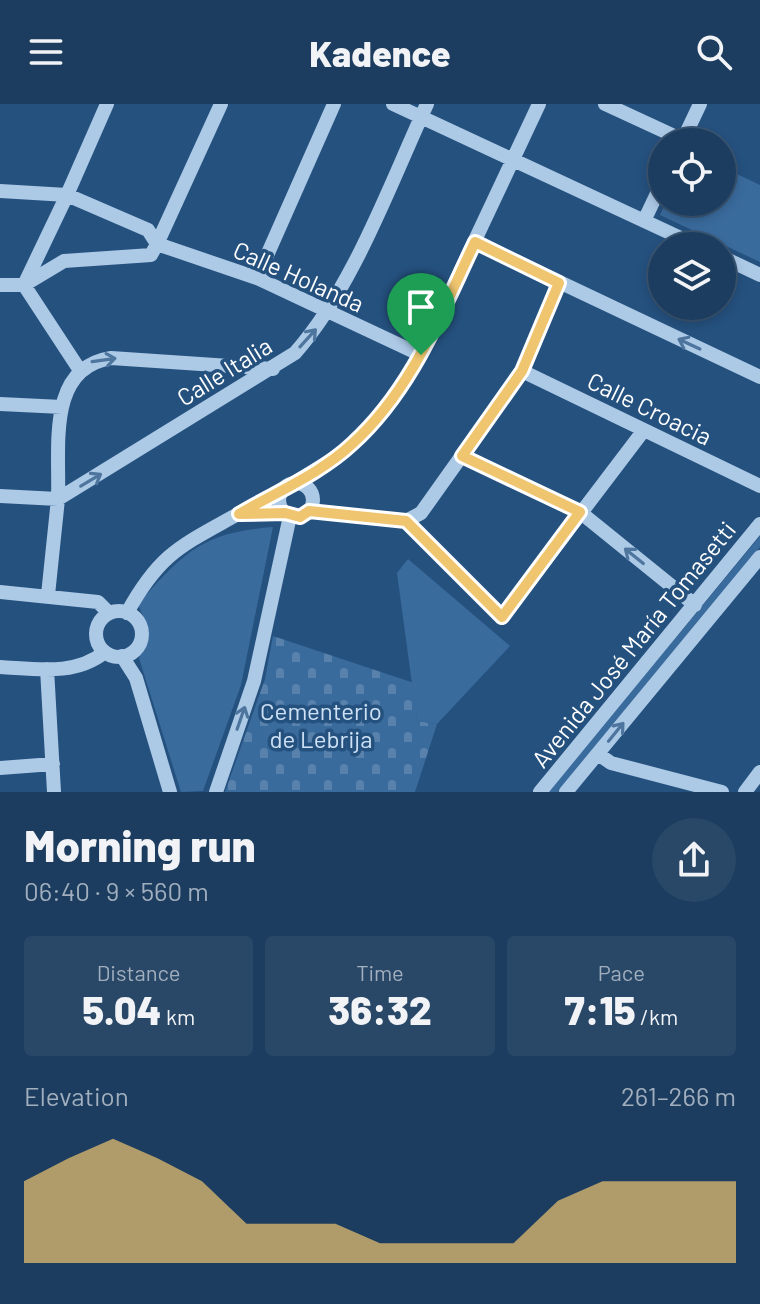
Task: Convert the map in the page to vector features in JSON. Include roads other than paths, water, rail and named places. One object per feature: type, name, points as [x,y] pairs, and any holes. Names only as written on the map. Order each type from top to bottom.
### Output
[{"type":"street","points":[[24,285],[107,104]]},
{"type":"street","points":[[0,285],[24,285],[64,261],[151,255],[221,104]]},
{"type":"street","points":[[257,278],[334,104]]},
{"type":"street","points":[[393,104],[424,110],[513,160],[668,232]]},
{"type":"street","points":[[127,613],[145,581],[164,558],[185,542],[288,487],[351,445],[389,405],[421,355],[539,104]]},
{"type":"street","points":[[605,104],[655,128]]},
{"type":"street","points":[[688,128],[700,104]]},
{"type":"street","name":"Calle Italia","points":[[58,499],[295,353],[328,312],[424,110]]},
{"type":"street","name":"Calle Holanda","points":[[0,191],[67,195],[148,230],[157,244],[257,278],[421,355]]},
{"type":"street","points":[[644,221],[648,213]]},
{"type":"street","points":[[475,242],[760,377]]},
{"type":"street","points":[[736,264],[760,275]]},
{"type":"street","points":[[239,514],[300,517],[309,511],[406,521],[421,513],[522,371],[559,283]]},
{"type":"street","points":[[24,285],[79,369]]},
{"type":"street","points":[[48,595],[58,499],[62,407],[67,385],[79,369],[92,361],[111,358],[273,369]]},
{"type":"street","name":"Calle Croacia","points":[[522,371],[760,486]]},
{"type":"street","points":[[0,404],[62,407]]},
{"type":"street","points":[[406,521],[502,617],[644,430]]},
{"type":"street","points":[[462,456],[580,512],[695,605]]},
{"type":"street","points":[[309,511],[326,462]]},
{"type":"street","points":[[288,487],[308,487],[313,496]]},
{"type":"street","points":[[216,792],[254,681],[287,514],[280,499],[288,487]]},
{"type":"street","points":[[0,496],[58,499]]},
{"type":"street","name":"Avenida José María Tomasetti","points":[[540,792],[760,524]]},
{"type":"street","name":"Avenida José María Tomasetti","points":[[566,792],[760,557]]},
{"type":"street","points":[[0,592],[98,602],[109,613],[127,613],[137,620],[141,635],[136,648],[122,656],[105,652]]},
{"type":"street","points":[[105,652],[96,633],[97,626],[109,613]]},
{"type":"street","points":[[0,667],[47,669],[87,666],[105,652]]},
{"type":"street","points":[[122,656],[136,678],[170,792]]},
{"type":"street","points":[[47,669],[54,792]]},
{"type":"street","points":[[598,754],[611,763],[669,784],[722,792]]},
{"type":"street","points":[[0,768],[53,764]]},
{"type":"street","points":[[745,792],[760,772]]},
{"type":"park label","name":"Cementerio de Lebrija","points":[[321,724]]}]
